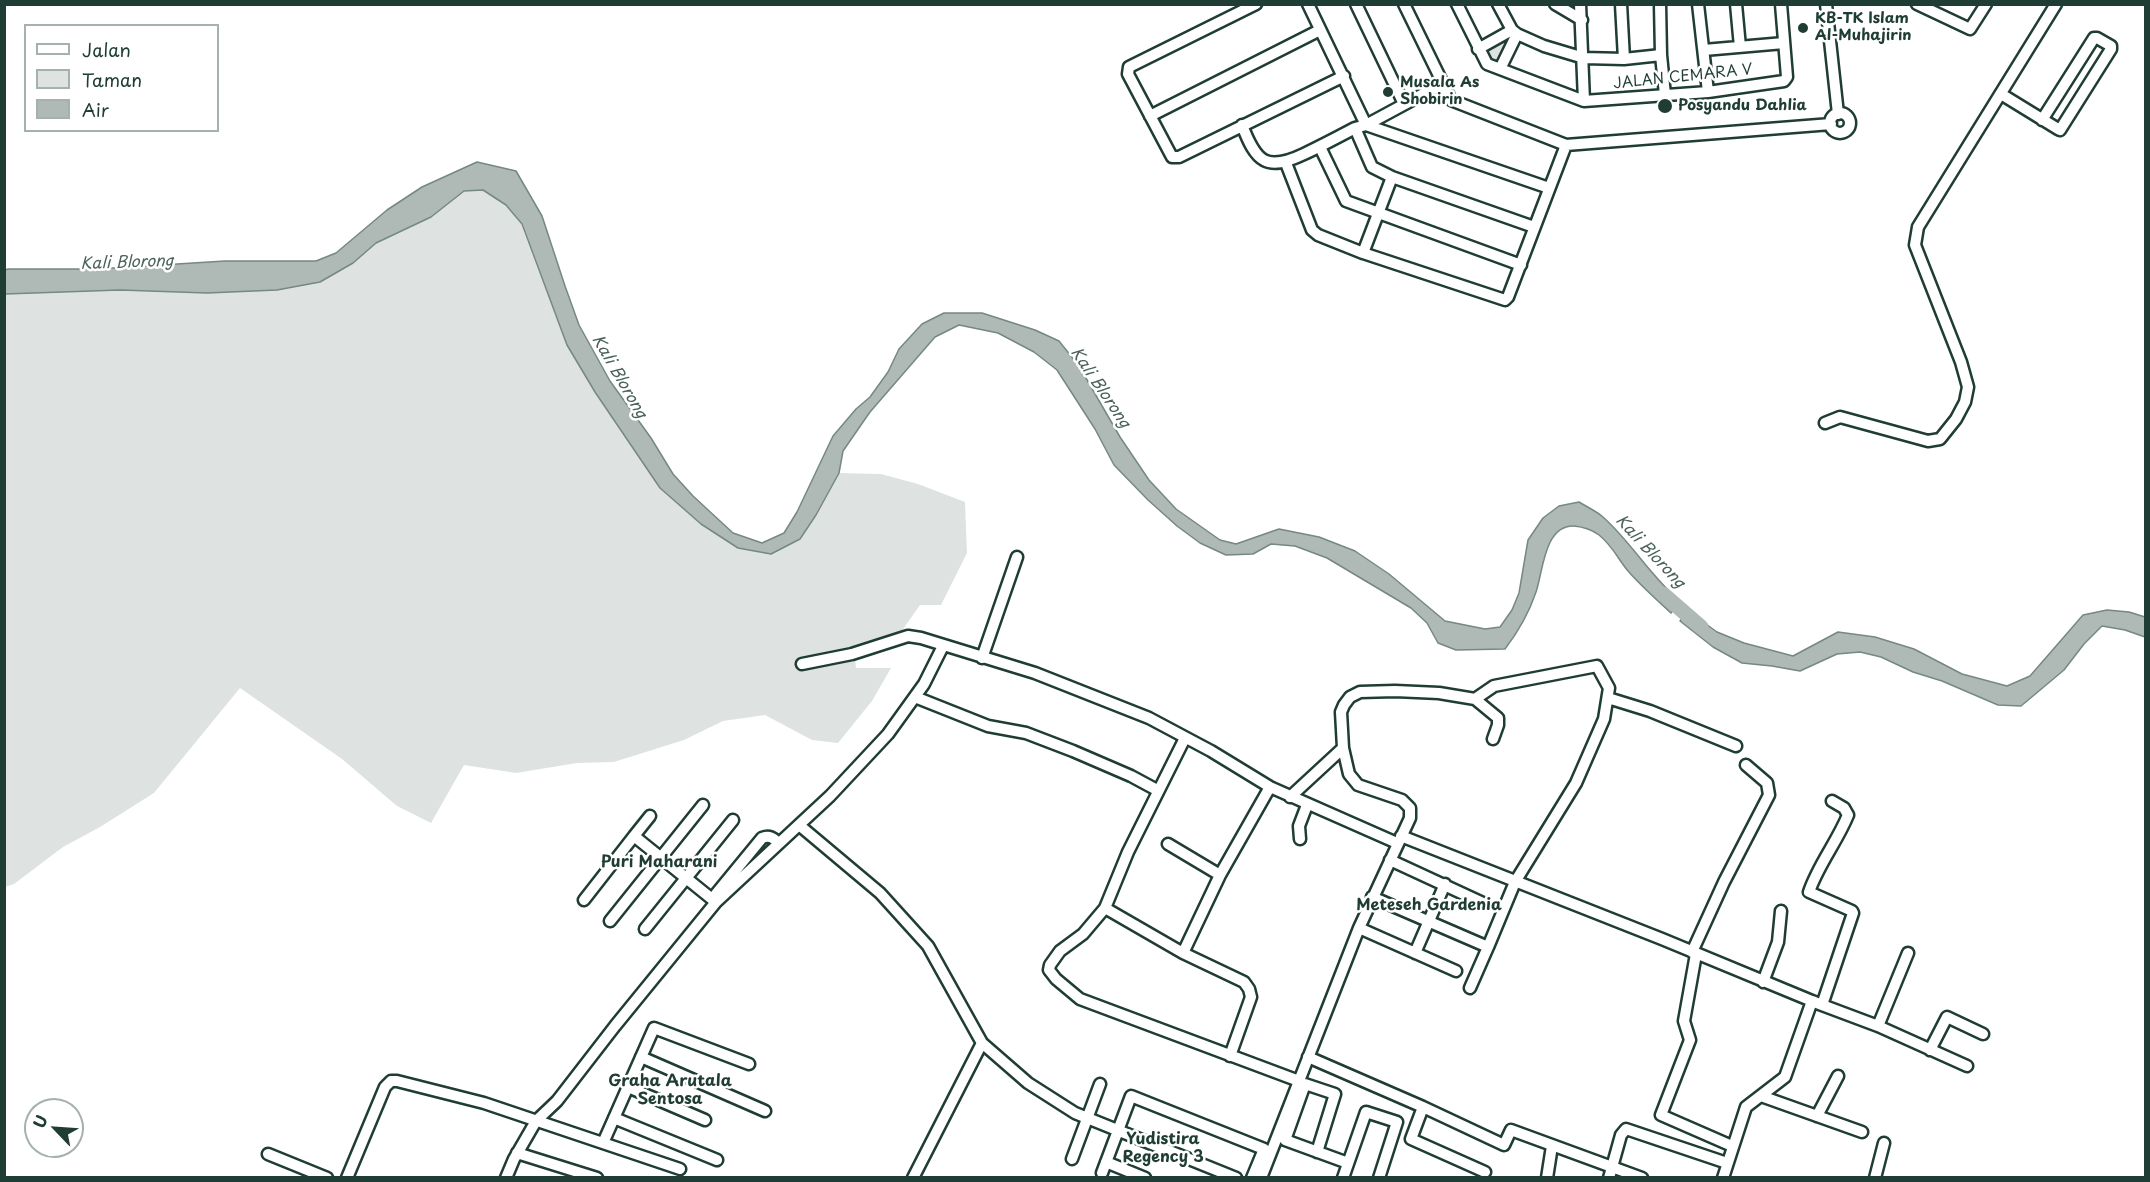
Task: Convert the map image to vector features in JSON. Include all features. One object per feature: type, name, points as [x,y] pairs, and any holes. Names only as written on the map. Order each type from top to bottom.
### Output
[{"type":"street","points":[[1256,4],[1130,65],[1128,74],[1171,156],[1175,158],[1344,76]]},
{"type":"street","points":[[1308,4],[1344,76],[1372,167],[1392,177],[1534,227]]},
{"type":"street","points":[[1356,4],[1404,104]]},
{"type":"street","points":[[1404,4],[1453,102],[1566,145],[1831,124]]},
{"type":"street","points":[[1457,4],[1487,64],[1584,101],[1580,4]]},
{"type":"street","points":[[1498,4],[1514,32],[1544,46],[1584,58],[1624,59],[1661,55]]},
{"type":"street","points":[[1555,4],[1582,20]]},
{"type":"street","points":[[1621,4],[1624,59]]},
{"type":"street","points":[[1660,4],[1665,95]]},
{"type":"street","points":[[1698,4],[1708,92]]},
{"type":"street","points":[[1736,4],[1740,47]]},
{"type":"street","points":[[1704,50],[1784,42],[1781,4]]},
{"type":"street","points":[[1826,4],[1838,114]]},
{"type":"street","points":[[1917,4],[1938,9],[1970,29],[1986,4]]},
{"type":"street","points":[[1825,423],[1840,417],[1928,441],[1940,440],[1956,419],[1965,402],[1968,387],[1961,362],[1922,264],[1915,238],[1918,227],[1949,174],[2056,4]]},
{"type":"street","points":[[1150,116],[1320,30]]},
{"type":"street","points":[[1478,49],[1514,32]]},
{"type":"street","points":[[1500,69],[1514,32]]},
{"type":"street","points":[[2001,94],[2042,120],[2060,130],[2111,46],[2094,38],[2042,120]]},
{"type":"street","name":"JALAN CEMARA V","points":[[1584,101],[1708,92],[1784,81],[1787,77],[1784,42]]},
{"type":"street","points":[[1242,125],[1251,147],[1257,154],[1270,163],[1286,163],[1442,84]]},
{"type":"street","points":[[1838,114],[1847,116],[1850,122],[1849,129],[1840,133],[1834,130],[1831,124],[1832,118],[1838,114]]},
{"type":"street","points":[[1360,126],[1549,188]]},
{"type":"street","points":[[1286,163],[1312,230],[1318,235],[1363,253],[1502,300],[1508,297],[1566,145]]},
{"type":"street","points":[[1320,147],[1346,201],[1521,265]]},
{"type":"street","points":[[1363,253],[1392,177]]},
{"type":"street","points":[[982,658],[1017,557]]},
{"type":"street","points":[[802,664],[852,654],[908,636],[1035,673],[1149,718],[1211,751],[1270,787],[1307,805],[1515,882],[1878,1026],[1967,1066]]},
{"type":"street","points":[[506,1178],[517,1153],[537,1121],[557,1101],[716,902],[799,825],[888,734],[924,684],[943,645]]},
{"type":"street","points":[[1470,988],[1515,882],[1576,783],[1604,719],[1609,688],[1597,666],[1494,686],[1475,699]]},
{"type":"street","points":[[1261,1178],[1359,928],[1410,818],[1410,808],[1402,800],[1358,785],[1349,774],[1343,748],[1341,712],[1344,705],[1350,697],[1360,692],[1439,693],[1475,699],[1498,718],[1493,739]]},
{"type":"street","points":[[915,697],[988,726],[1026,733],[1073,751],[1157,790]]},
{"type":"street","points":[[1608,698],[1650,711],[1736,746]]},
{"type":"street","points":[[1185,738],[1157,790],[1105,908],[1083,934],[1060,951],[1049,970],[1080,999],[1299,1081]]},
{"type":"street","points":[[1290,797],[1343,748]]},
{"type":"street","points":[[1732,1146],[1661,1116],[1690,1040],[1684,1021],[1694,953],[1724,882],[1768,795],[1767,783],[1746,765]]},
{"type":"street","points":[[1184,953],[1220,875],[1270,787]]},
{"type":"street","points":[[1723,1178],[1746,1107],[1785,1077],[1853,914],[1850,910],[1809,892],[1847,817],[1848,813],[1844,808],[1832,801]]},
{"type":"street","points":[[610,921],[703,805]]},
{"type":"street","points":[[1300,839],[1299,826],[1307,805]]},
{"type":"street","points":[[584,900],[650,816]]},
{"type":"street","points":[[645,929],[733,820]]},
{"type":"street","points":[[799,825],[880,893],[928,946],[982,1043],[1028,1083],[1075,1113],[1247,1178]]},
{"type":"street","points":[[633,836],[712,899]]},
{"type":"street","points":[[679,936],[762,838],[772,837],[779,843]]},
{"type":"street","points":[[1168,844],[1220,875]]},
{"type":"street","points":[[1390,860],[1484,903]]},
{"type":"street","points":[[1415,952],[1445,884]]},
{"type":"street","points":[[1372,897],[1488,946]]},
{"type":"street","points":[[1105,908],[1184,953],[1245,982],[1251,997],[1230,1056]]},
{"type":"street","points":[[1763,982],[1778,942],[1781,911]]},
{"type":"street","points":[[1359,928],[1456,971]]},
{"type":"street","points":[[1878,1026],[1908,953]]},
{"type":"street","points":[[1930,1050],[1947,1017],[1983,1034]]},
{"type":"street","points":[[603,1143],[654,1028],[749,1064]]},
{"type":"street","points":[[913,1178],[982,1043]]},
{"type":"street","points":[[641,1057],[765,1111]]},
{"type":"street","points":[[1308,1057],[1503,1145],[1511,1130],[1642,1178]]},
{"type":"street","points":[[1816,1116],[1838,1076]]},
{"type":"street","points":[[347,1178],[386,1087],[391,1081],[484,1103],[680,1169]]},
{"type":"street","points":[[1072,1159],[1100,1084]]},
{"type":"street","points":[[1317,1152],[1335,1094],[1305,1084],[1285,1140],[1317,1152],[1348,1163]]},
{"type":"street","points":[[628,1087],[705,1120]]},
{"type":"street","points":[[1102,1173],[1131,1096],[1264,1149],[1252,1178]]},
{"type":"street","points":[[1761,1096],[1862,1132]]},
{"type":"street","points":[[1422,1107],[1411,1139],[1485,1172]]},
{"type":"street","points":[[1343,1178],[1365,1112],[1397,1122],[1379,1178]]},
{"type":"street","points":[[614,1118],[717,1160]]},
{"type":"street","points":[[1609,1178],[1621,1135],[1626,1129],[1727,1163]]},
{"type":"street","points":[[1875,1178],[1884,1143]]},
{"type":"street","points":[[1547,1178],[1552,1146]]},
{"type":"street","points":[[517,1153],[597,1178]]},
{"type":"street","points":[[268,1154],[327,1178]]},
{"type":"street","points":[[1106,1162],[1145,1178]]},
{"type":"street","points":[[1215,1167],[1236,1178]]},
{"type":"green space","points":[[1506,34],[1511,38],[1499,64],[1490,62],[1484,47]]},
{"type":"green space","points":[[483,190],[506,205],[521,224],[567,345],[660,488],[701,524],[738,548],[771,554],[816,515],[839,473],[881,474],[918,484],[965,502],[967,553],[941,605],[920,605],[901,632],[854,648],[856,668],[891,668],[872,701],[838,743],[812,740],[765,715],[723,721],[684,740],[614,762],[577,763],[516,773],[464,765],[431,823],[397,806],[342,759],[240,688],[154,793],[63,847],[14,884],[5,887],[4,294],[120,290],[207,293],[277,290],[320,282],[353,263],[376,243],[431,217],[464,191]]},
{"type":"water","points":[[477,162],[516,171],[542,216],[579,325],[610,381],[651,438],[673,474],[733,533],[762,543],[784,533],[797,512],[833,436],[856,409],[870,397],[888,372],[899,349],[922,324],[944,313],[982,313],[1035,330],[1059,341],[1079,366],[1120,437],[1149,480],[1176,509],[1220,540],[1236,544],[1279,529],[1319,537],[1355,551],[1389,574],[1445,621],[1485,629],[1500,627],[1512,610],[1519,593],[1528,540],[1543,518],[1559,506],[1579,502],[1600,515],[1613,527],[1680,601],[1671,613],[1633,577],[1608,543],[1599,535],[1581,527],[1564,528],[1556,533],[1546,551],[1530,607],[1519,629],[1505,649],[1456,650],[1438,643],[1427,623],[1411,608],[1327,558],[1295,546],[1271,544],[1253,554],[1226,555],[1200,543],[1148,500],[1114,465],[1095,429],[1057,370],[1034,352],[998,333],[959,325],[935,337],[870,412],[843,451],[839,473],[800,539],[771,554],[738,548],[701,524],[660,488],[595,392],[567,345],[522,224],[506,205],[483,190],[464,191],[431,217],[376,243],[353,263],[320,282],[277,290],[207,293],[120,290],[5,294],[5,270],[8,269],[97,269],[225,261],[316,261],[336,253],[387,210],[422,187]]},
{"type":"water","points":[[2107,610],[2129,612],[2145,617],[2145,637],[2125,630],[2102,626],[2084,644],[2064,670],[2021,706],[1998,705],[1881,657],[1860,652],[1837,654],[1800,671],[1742,663],[1713,647],[1680,621],[1688,611],[1717,632],[1744,643],[1793,656],[1838,632],[1875,637],[1914,649],[1962,674],[2007,686],[2030,676],[2083,615]]},
{"type":"waterway","name":"Kali Blorong","points":[[1663,594],[1701,627]]},
{"type":"place","name":"KB-TK Islam Al-Muhajirin","points":[[1803,28]]},
{"type":"place","name":"Musala As Shobirin","points":[[1388,92]]},
{"type":"place","name":"Posyandu Dahlia","points":[[1665,106]]},
{"type":"district","name":"Puri Maharani","points":[[659,863]]},
{"type":"district","name":"Meteseh Gardenia","points":[[1429,906]]},
{"type":"district","name":"Graha Arutala Sentosa","points":[[670,1091]]},
{"type":"district","name":"Yudistira Regency 3","points":[[1163,1149]]}]
